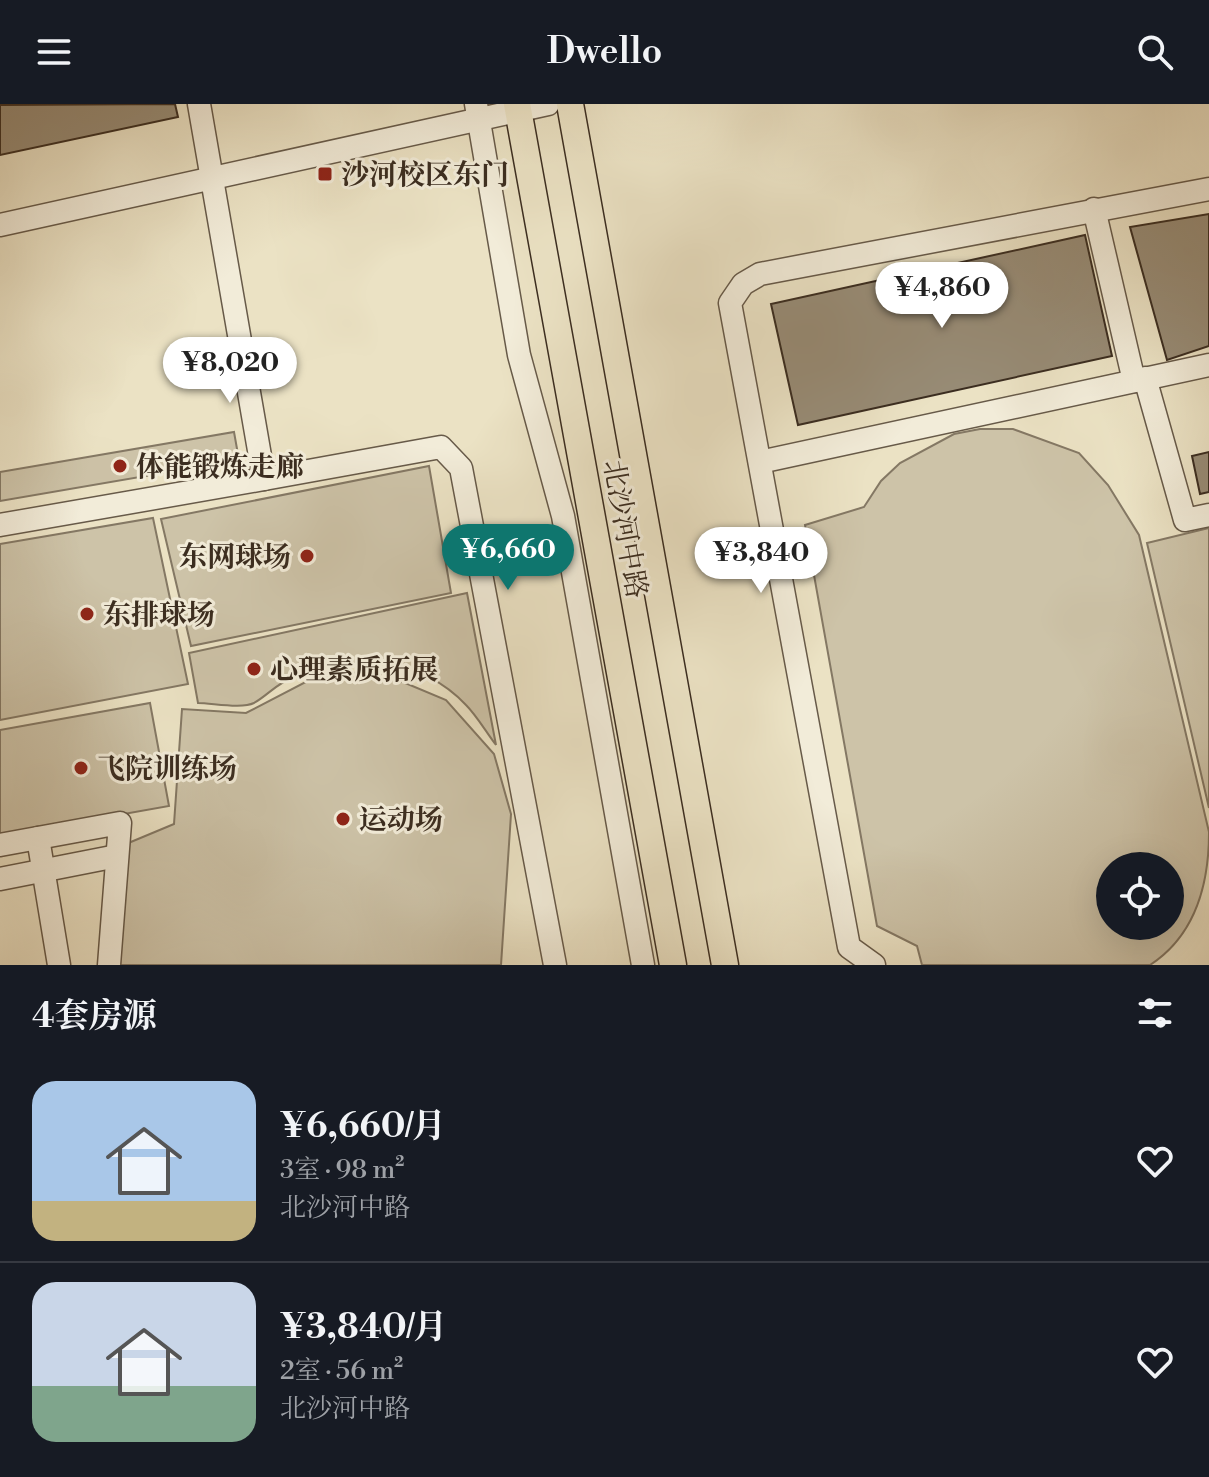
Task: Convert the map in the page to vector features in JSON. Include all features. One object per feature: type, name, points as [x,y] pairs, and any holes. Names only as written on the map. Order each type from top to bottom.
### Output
[{"type":"main road","name":"北沙河中路","points":[[570,104],[725,965]]},
{"type":"main road","name":"北沙河中路","points":[[518,107],[673,965]]},
{"type":"street","points":[[199,104],[264,479]]},
{"type":"street","points":[[0,225],[210,178],[477,111],[548,104]]},
{"type":"street","points":[[477,111],[519,355],[563,516],[643,965]]},
{"type":"street","points":[[874,965],[849,947],[730,303],[743,284],[760,274],[1209,189]]},
{"type":"street","points":[[1094,209],[1139,379],[1185,520],[1209,515]]},
{"type":"street","points":[[760,462],[1209,365]]},
{"type":"street","points":[[0,525],[441,447],[461,468],[555,965]]},
{"type":"street","points":[[0,845],[120,823],[109,965]]},
{"type":"street","points":[[38,838],[59,965]]},
{"type":"street","points":[[0,879],[117,856]]},
{"type":"shaded area","points":[[980,429],[1013,429],[1079,453],[1108,485],[1139,535],[1209,832],[1202,889],[1184,931],[1184,852],[1096,852],[1096,940],[1178,940],[1150,965],[922,965],[917,946],[877,926],[805,525],[864,507],[881,481],[900,463],[954,434]]},
{"type":"shaded area","name":"体能锻炼走廊","points":[[234,432],[239,460],[0,501],[0,472]]},
{"type":"shaded area","name":"东网球场","points":[[429,466],[451,593],[191,646],[161,519]]},
{"type":"shaded area","name":"东排球场","points":[[153,518],[188,684],[0,720],[0,544]]},
{"type":"shaded area","points":[[1209,528],[1209,808],[1147,543]]},
{"type":"shaded area","name":"心理素质拓展","points":[[467,593],[496,745],[470,709],[448,689],[429,677],[386,664],[340,664],[317,669],[288,679],[249,705],[198,703],[189,653]]},
{"type":"shaded area","name":"运动场","points":[[379,672],[446,700],[494,754],[511,814],[501,965],[119,965],[126,844],[174,824],[182,709],[246,713],[321,674]]},
{"type":"shaded area","name":"飞院训练场","points":[[150,703],[169,806],[0,836],[0,730]]},
{"type":"building","points":[[175,104],[178,117],[0,155],[0,105]]},
{"type":"building","points":[[1209,214],[1209,346],[1167,360],[1130,227]]},
{"type":"building","points":[[1085,235],[1112,356],[798,425],[771,304]]},
{"type":"building","points":[[1209,452],[1209,492],[1200,494],[1192,456]]},
{"type":"place","name":"沙河校区东门","points":[[325,174]]},
{"type":"place","name":"体能锻炼走廊","points":[[120,466]]},
{"type":"place","name":"东网球场","points":[[307,556]]},
{"type":"place","name":"东排球场","points":[[87,614]]},
{"type":"place","name":"心理素质拓展","points":[[254,669]]},
{"type":"place","name":"飞院训练场","points":[[81,768]]},
{"type":"place","name":"运动场","points":[[343,819]]}]
